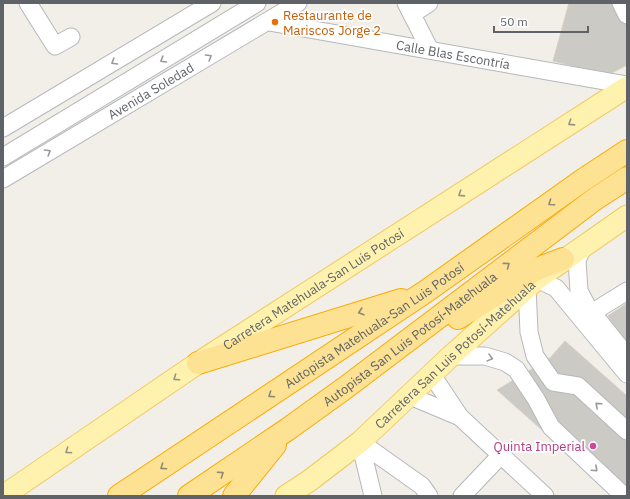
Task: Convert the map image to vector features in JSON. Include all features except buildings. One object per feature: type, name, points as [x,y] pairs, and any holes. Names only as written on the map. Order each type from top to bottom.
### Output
[{"type":"highway","name":"Autopista Matehuala-San Luis Potosí","points":[[119,496],[425,292],[583,180],[627,151]]},
{"type":"highway","name":"Autopista San Luis Potosí-Matehuala","points":[[188,496],[288,429],[345,388],[595,199],[627,178]]},
{"type":"highway","points":[[345,388],[537,269],[563,259]]},
{"type":"highway","points":[[198,363],[425,292]]},
{"type":"highway","points":[[234,496],[288,429]]},
{"type":"main road","name":"Carretera Matehuala-San Luis Potosí","points":[[3,496],[198,363],[627,86]]},
{"type":"main road","name":"Carretera San Luis Potosí-Matehuala","points":[[286,496],[309,481],[360,442],[451,356],[532,283],[563,259],[627,216]]},
{"type":"street","points":[[28,3],[55,46],[71,37]]},
{"type":"street","points":[[3,128],[212,3]]},
{"type":"street","name":"Avenida Soledad","points":[[8,154],[257,3]]},
{"type":"street","name":"Avenida Soledad","points":[[3,179],[269,22],[298,3]]},
{"type":"street","points":[[429,3],[409,8],[430,50]]},
{"type":"street","name":"Calle Blas Escontría","points":[[269,22],[627,86]]},
{"type":"street","points":[[172,28],[186,46]]},
{"type":"street","points":[[590,79],[598,106]]},
{"type":"street","points":[[3,134],[8,154],[24,167]]},
{"type":"street","points":[[584,245],[577,260],[579,291],[593,312],[627,356]]},
{"type":"street","points":[[627,374],[556,288],[532,283],[529,332],[535,356],[553,382],[578,386],[627,431]]},
{"type":"street","points":[[593,312],[627,291]]},
{"type":"street","points":[[451,356],[485,356],[505,362],[516,369],[536,399],[551,427],[624,496]]},
{"type":"street","points":[[516,369],[535,356]]},
{"type":"street","points":[[432,375],[460,417],[500,456],[545,496]]},
{"type":"street","points":[[410,396],[460,417]]},
{"type":"street","points":[[360,442],[373,496]]},
{"type":"street","points":[[360,442],[422,486],[429,496]]},
{"type":"street","points":[[462,496],[500,456]]},
{"type":"place","name":"Restaurante de Mariscos Jorge 2","points":[[275,22]]},
{"type":"place","name":"Quinta Imperial","points":[[593,446]]}]
